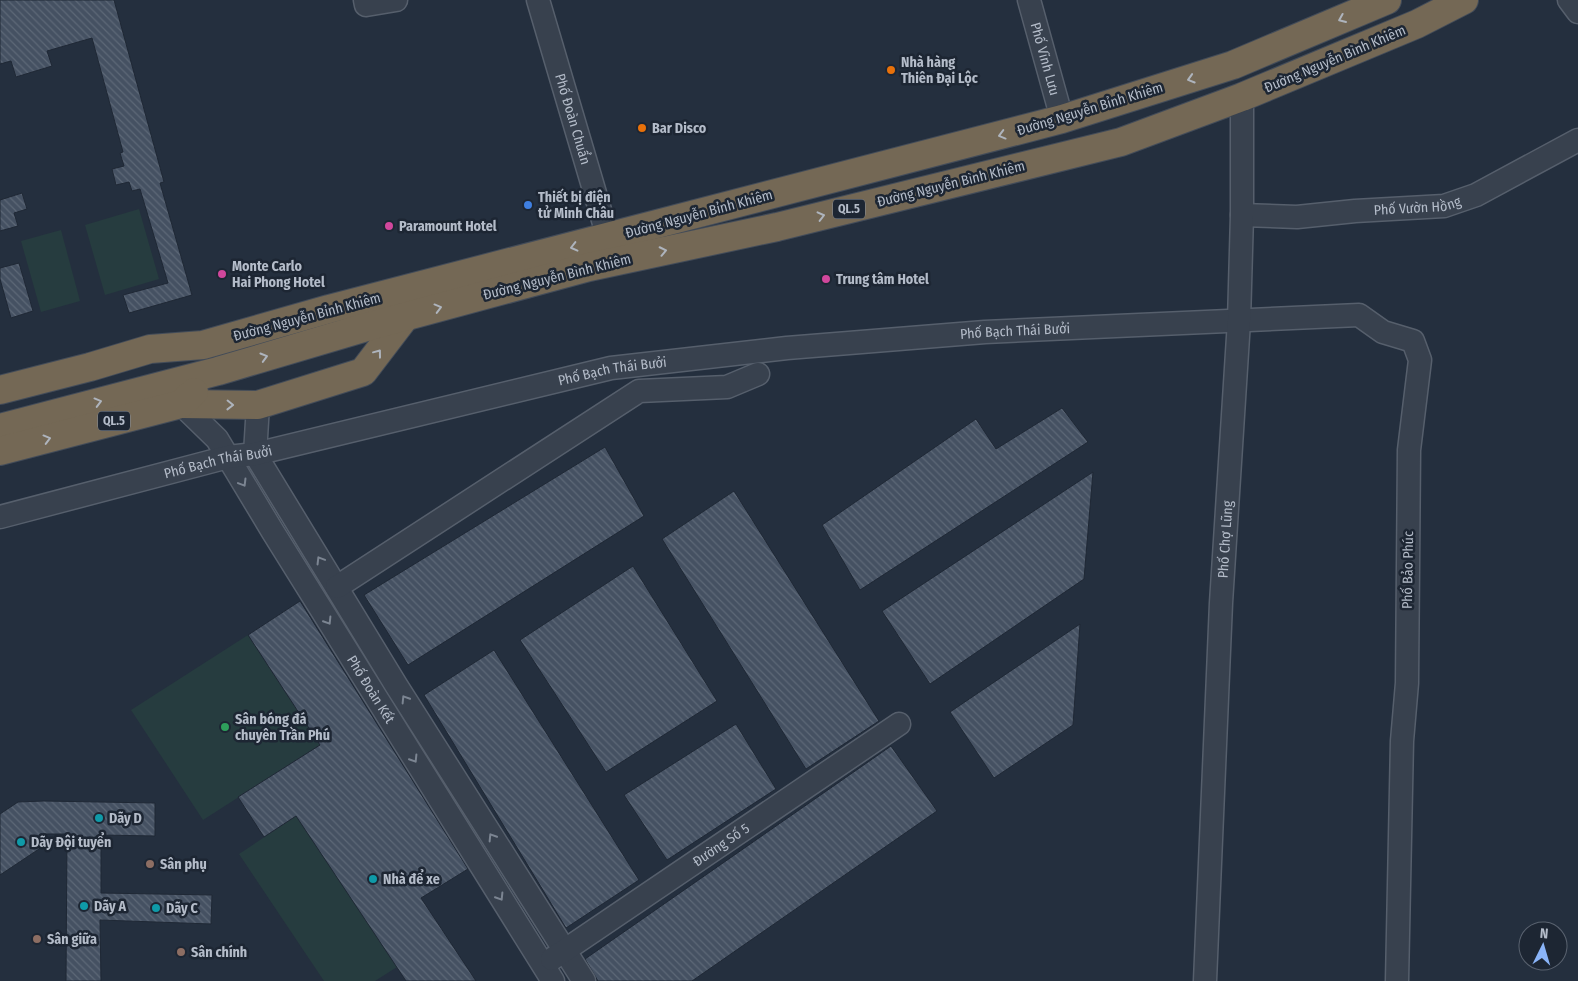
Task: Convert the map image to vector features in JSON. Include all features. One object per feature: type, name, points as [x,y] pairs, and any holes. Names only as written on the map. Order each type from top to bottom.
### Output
[{"type":"highway","name":"Đường Nguyễn Bỉnh Khiêm","points":[[0,390],[90,367],[150,349],[203,345],[329,310],[1062,119],[1233,65],[1387,0]]},
{"type":"highway","name":"Đường Nguyễn Bình Khiêm","points":[[218,371],[405,317],[589,267],[777,227],[1121,142],[1242,97],[1417,24],[1464,0]]},
{"type":"highway","points":[[181,404],[258,405],[363,372],[405,317]]},
{"type":"highway","name":"QL.5","points":[[0,405],[123,374],[203,345]]},
{"type":"highway","name":"QL.5","points":[[0,451],[181,404],[218,371]]},
{"type":"highway","name":"QL.5","points":[[0,428],[218,371]]},
{"type":"street","points":[[365,0],[366,5],[396,0]]},
{"type":"street","name":"Phố Đoàn Chuẩn","points":[[538,0],[609,238]]},
{"type":"street","name":"Phố Vĩnh Lưu","points":[[1029,0],[1062,119]]},
{"type":"street","points":[[1569,0],[1578,12]]},
{"type":"street","name":"Phố Chợ Lũng","points":[[1205,981],[1221,603],[1239,320],[1242,215],[1242,97]]},
{"type":"street","name":"Phố Vườn Hồng","points":[[1242,215],[1297,217],[1355,211],[1444,206],[1476,195],[1578,140]]},
{"type":"street","name":"Phố Bảo Phúc","points":[[1239,320],[1359,315],[1383,332],[1413,341],[1420,360],[1409,450],[1407,683],[1402,740],[1397,981]]},
{"type":"street","name":"Phố Bạch Thái Bưởi","points":[[0,517],[228,457],[255,454],[611,368],[787,348],[985,332],[1239,320]]},
{"type":"street","points":[[337,587],[639,391],[727,387],[758,374]]},
{"type":"street","name":"Phố Đoàn Kết","points":[[181,404],[217,439],[548,973]]},
{"type":"street","points":[[255,454],[258,405]]},
{"type":"street","name":"Phố Đoàn Kết","points":[[255,454],[563,951],[584,981]]},
{"type":"street","name":"Đường Số 5","points":[[548,973],[563,951],[899,724]]},
{"type":"green space","points":[[139,209],[159,279],[105,295],[85,225]]},
{"type":"green space","points":[[61,230],[80,301],[41,312],[21,241]]},
{"type":"green space","name":"Sân bóng đá chuyên Trần Phú","points":[[248,635],[320,745],[203,820],[131,710]]},
{"type":"green space","points":[[296,816],[397,967],[375,981],[324,981],[239,854]]},
{"type":"building","points":[[0,0],[114,0],[164,182],[160,183],[192,295],[129,313],[123,295],[168,283],[140,189],[132,191],[129,182],[116,185],[112,169],[124,166],[120,153],[123,152],[92,38],[47,51],[52,66],[16,77],[11,61],[0,64]]},
{"type":"building","points":[[22,193],[27,209],[14,213],[18,226],[0,231],[0,200]]},
{"type":"building","points":[[19,263],[33,311],[11,318],[0,279],[0,268]]},
{"type":"building","points":[[1062,408],[1088,442],[860,590],[822,525],[976,419],[996,449]]},
{"type":"building","points":[[605,447],[644,516],[408,665],[364,595]]},
{"type":"building","points":[[1093,472],[1084,579],[930,684],[882,611]]},
{"type":"building","points":[[734,491],[879,721],[806,769],[662,539]]},
{"type":"building","points":[[633,566],[717,701],[606,772],[520,640]]},
{"type":"building","points":[[300,601],[468,869],[421,898],[476,981],[406,981],[296,816],[264,837],[238,797],[320,745],[248,635]]},
{"type":"building","points":[[1080,624],[1073,725],[994,778],[950,712]]},
{"type":"building","points":[[494,650],[639,880],[566,928],[424,695]]},
{"type":"building","points":[[736,724],[776,789],[667,860],[624,795]]},
{"type":"building","points":[[891,746],[937,811],[692,981],[598,981],[585,959]]},
{"type":"building","points":[[18,802],[155,803],[155,836],[101,835],[101,893],[212,895],[211,924],[100,920],[101,981],[66,981],[67,834],[43,834],[39,849],[0,875],[0,814]]},
{"type":"place","name":"Nhà hàng Thiên Đại Lộc","points":[[891,70]]},
{"type":"place","name":"Bar Disco","points":[[642,128]]},
{"type":"place","name":"Thiết bị điện tử Minh Châu","points":[[528,205]]},
{"type":"place","name":"Paramount Hotel","points":[[389,226]]},
{"type":"place","name":"Monte Carlo Hai Phong Hotel","points":[[222,274]]},
{"type":"place","name":"Trung tâm Hotel","points":[[826,279]]},
{"type":"place","name":"Sân bóng đá chuyên Trần Phú","points":[[225,727]]},
{"type":"place","name":"Dãy D","points":[[99,818]]},
{"type":"place","name":"Dãy Đội tuyển","points":[[21,842]]},
{"type":"place","name":"Sân phụ","points":[[150,864]]},
{"type":"place","name":"Nhà để xe","points":[[373,879]]},
{"type":"place","name":"Dãy A","points":[[84,906]]},
{"type":"place","name":"Dãy C","points":[[156,908]]},
{"type":"place","name":"Sân giữa","points":[[37,939]]},
{"type":"place","name":"Sân chính","points":[[181,952]]}]
